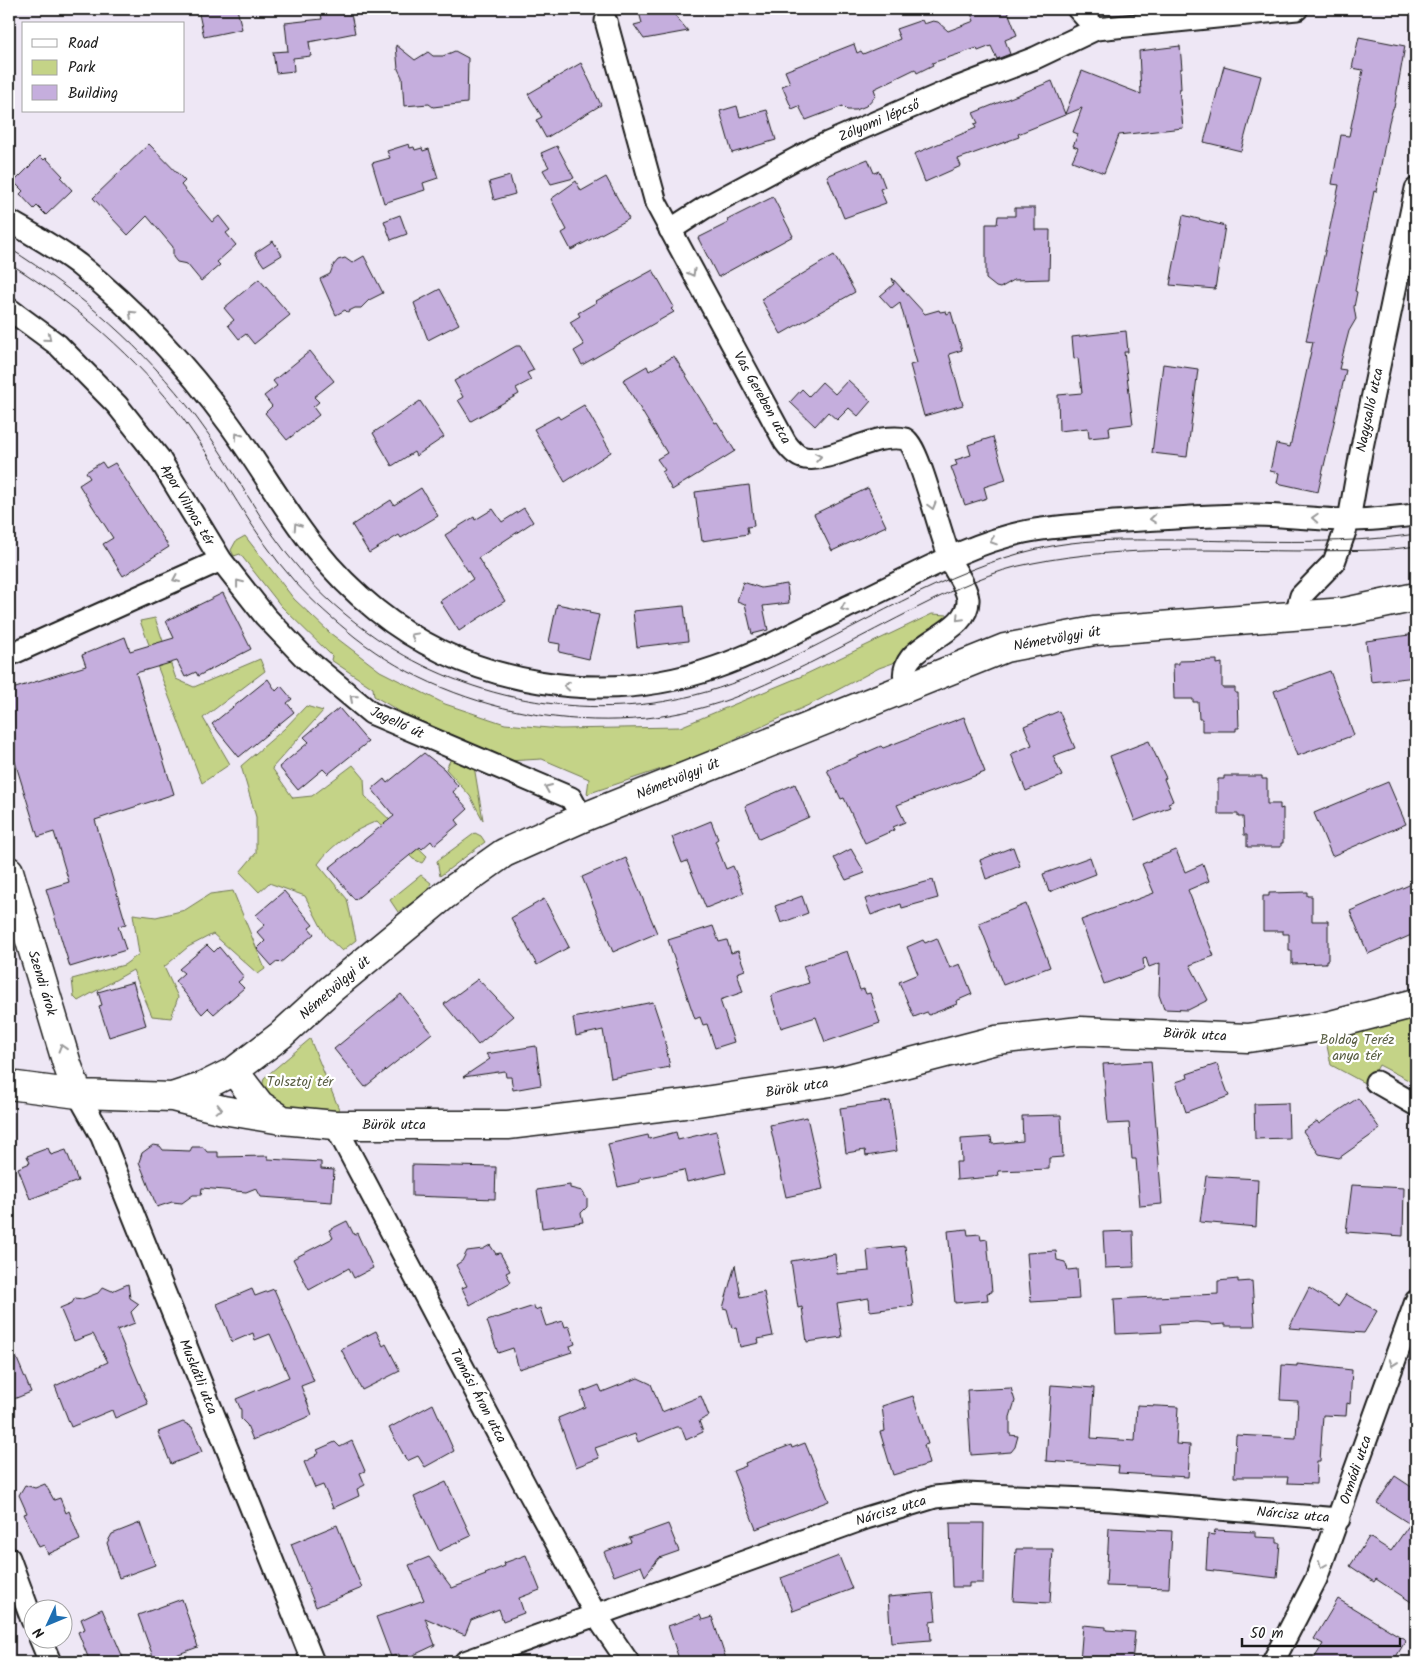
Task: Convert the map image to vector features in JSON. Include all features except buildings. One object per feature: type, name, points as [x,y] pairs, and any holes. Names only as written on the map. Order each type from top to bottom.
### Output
[{"type":"street","points":[[1078,9],[1096,29]]},
{"type":"street","name":"Zólyomi lépcső","points":[[670,230],[704,208],[814,149],[946,92],[1035,58],[1096,29],[1298,9]]},
{"type":"street","name":"Vas Gereben utca","points":[[606,21],[656,203],[752,382],[792,451],[804,458],[819,458],[867,442],[892,438],[904,439],[911,444],[923,470],[949,559],[968,598],[966,611],[952,626],[906,663],[903,677],[906,688]]},
{"type":"street","name":"Nagysalló utca","points":[[1295,617],[1301,596],[1334,562],[1349,520],[1360,452],[1416,189]]},
{"type":"street","points":[[9,221],[75,262],[175,355],[228,422],[266,476],[273,491],[302,534],[323,561],[345,584],[378,612],[442,652],[494,672],[528,680],[561,685],[630,687],[664,681],[714,668],[751,654],[821,618],[949,559],[990,542],[1024,532],[1163,518],[1254,515],[1349,520],[1416,515]]},
{"type":"street","name":"Apor Vilmos tér","points":[[9,309],[58,345],[117,405],[159,458],[221,560],[9,655]]},
{"type":"street","name":"Jagelló út","points":[[221,560],[265,616],[305,658],[366,709],[391,722],[571,798],[582,818]]},
{"type":"street","name":"Németvölgyi út","points":[[9,1085],[78,1094],[172,1097],[202,1087],[234,1071],[281,1035],[330,990],[481,867],[522,843],[1005,648],[1094,631],[1295,617],[1363,609],[1416,597]]},
{"type":"street","name":"Szendi árok","points":[[9,871],[66,1064],[78,1094]]},
{"type":"street","name":"Bürök utca","points":[[172,1097],[223,1110],[282,1120],[335,1124],[508,1125],[557,1120],[838,1081],[996,1040],[1080,1031],[1248,1038],[1323,1027],[1416,1003]]},
{"type":"street","points":[[234,1071],[255,1099],[282,1120]]},
{"type":"street","points":[[1376,1082],[1416,1105]]},
{"type":"street","name":"Muskátli utca","points":[[78,1094],[102,1137],[313,1662]]},
{"type":"street","name":"Tamási Áron utca","points":[[335,1124],[522,1479],[596,1615],[628,1662]]},
{"type":"street","name":"Ormódi utca","points":[[1273,1662],[1316,1579],[1416,1301]]},
{"type":"street","name":"Nárcisz utca","points":[[465,1662],[866,1518],[935,1498],[965,1494],[1111,1500],[1339,1519]]},
{"type":"street","points":[[9,1558],[24,1598]]},
{"type":"street","points":[[44,1648],[50,1662]]},
{"type":"green space","points":[[245,536],[294,599],[330,633],[380,671],[445,704],[505,724],[560,729],[680,727],[802,676],[932,614],[948,615],[893,663],[879,668],[813,703],[694,758],[587,794],[589,779],[542,759],[507,761],[399,711],[374,696],[373,688],[331,660],[332,656],[281,606],[240,554],[234,556],[231,550],[236,541]]},
{"type":"green space","points":[[155,618],[176,679],[194,687],[260,659],[265,671],[203,718],[230,764],[202,783],[140,621]]},
{"type":"green space","points":[[306,706],[323,711],[272,768],[293,798],[312,796],[353,765],[364,778],[365,796],[427,856],[422,863],[413,859],[377,821],[344,838],[330,850],[318,864],[347,899],[356,940],[342,951],[326,936],[305,896],[269,883],[259,892],[240,872],[256,853],[256,817],[241,766],[284,729]]},
{"type":"green space","points":[[454,752],[473,760],[483,820],[470,796],[446,769]]},
{"type":"green space","points":[[475,833],[481,836],[485,842],[440,876],[437,861]]},
{"type":"green space","points":[[421,875],[431,883],[426,893],[398,912],[390,900]]},
{"type":"green space","points":[[233,891],[265,969],[258,974],[213,934],[188,947],[164,967],[178,997],[171,1018],[152,1016],[133,970],[78,1001],[74,997],[72,979],[124,965],[139,954],[133,914],[156,917],[185,910],[210,894]]},
{"type":"green space","name":"Boldog Teréz anya tér","points":[[1416,1003],[1416,1084],[1379,1065],[1368,1085],[1331,1065],[1323,1027]]},
{"type":"green space","name":"Tolsztoj tér","points":[[310,1039],[341,1114],[283,1107],[272,1101],[262,1088],[264,1078]]},
{"type":"tram line","points":[[9,248],[87,303],[155,368],[210,436],[287,554],[317,589],[351,619],[404,655],[443,674],[483,689],[525,699],[568,705],[611,707],[653,703],[707,692],[742,680],[787,660],[918,593],[952,578],[986,564],[1021,553],[1057,545],[1123,540],[1323,541],[1386,538],[1416,534]]},
{"type":"tram line","points":[[9,263],[81,314],[104,333],[146,374],[184,420],[279,563],[324,611],[355,637],[396,665],[442,688],[491,705],[542,715],[594,720],[645,718],[695,710],[743,694],[765,684],[960,587],[989,575],[1018,566],[1067,557],[1136,551],[1310,551],[1390,549],[1416,546]]}]
